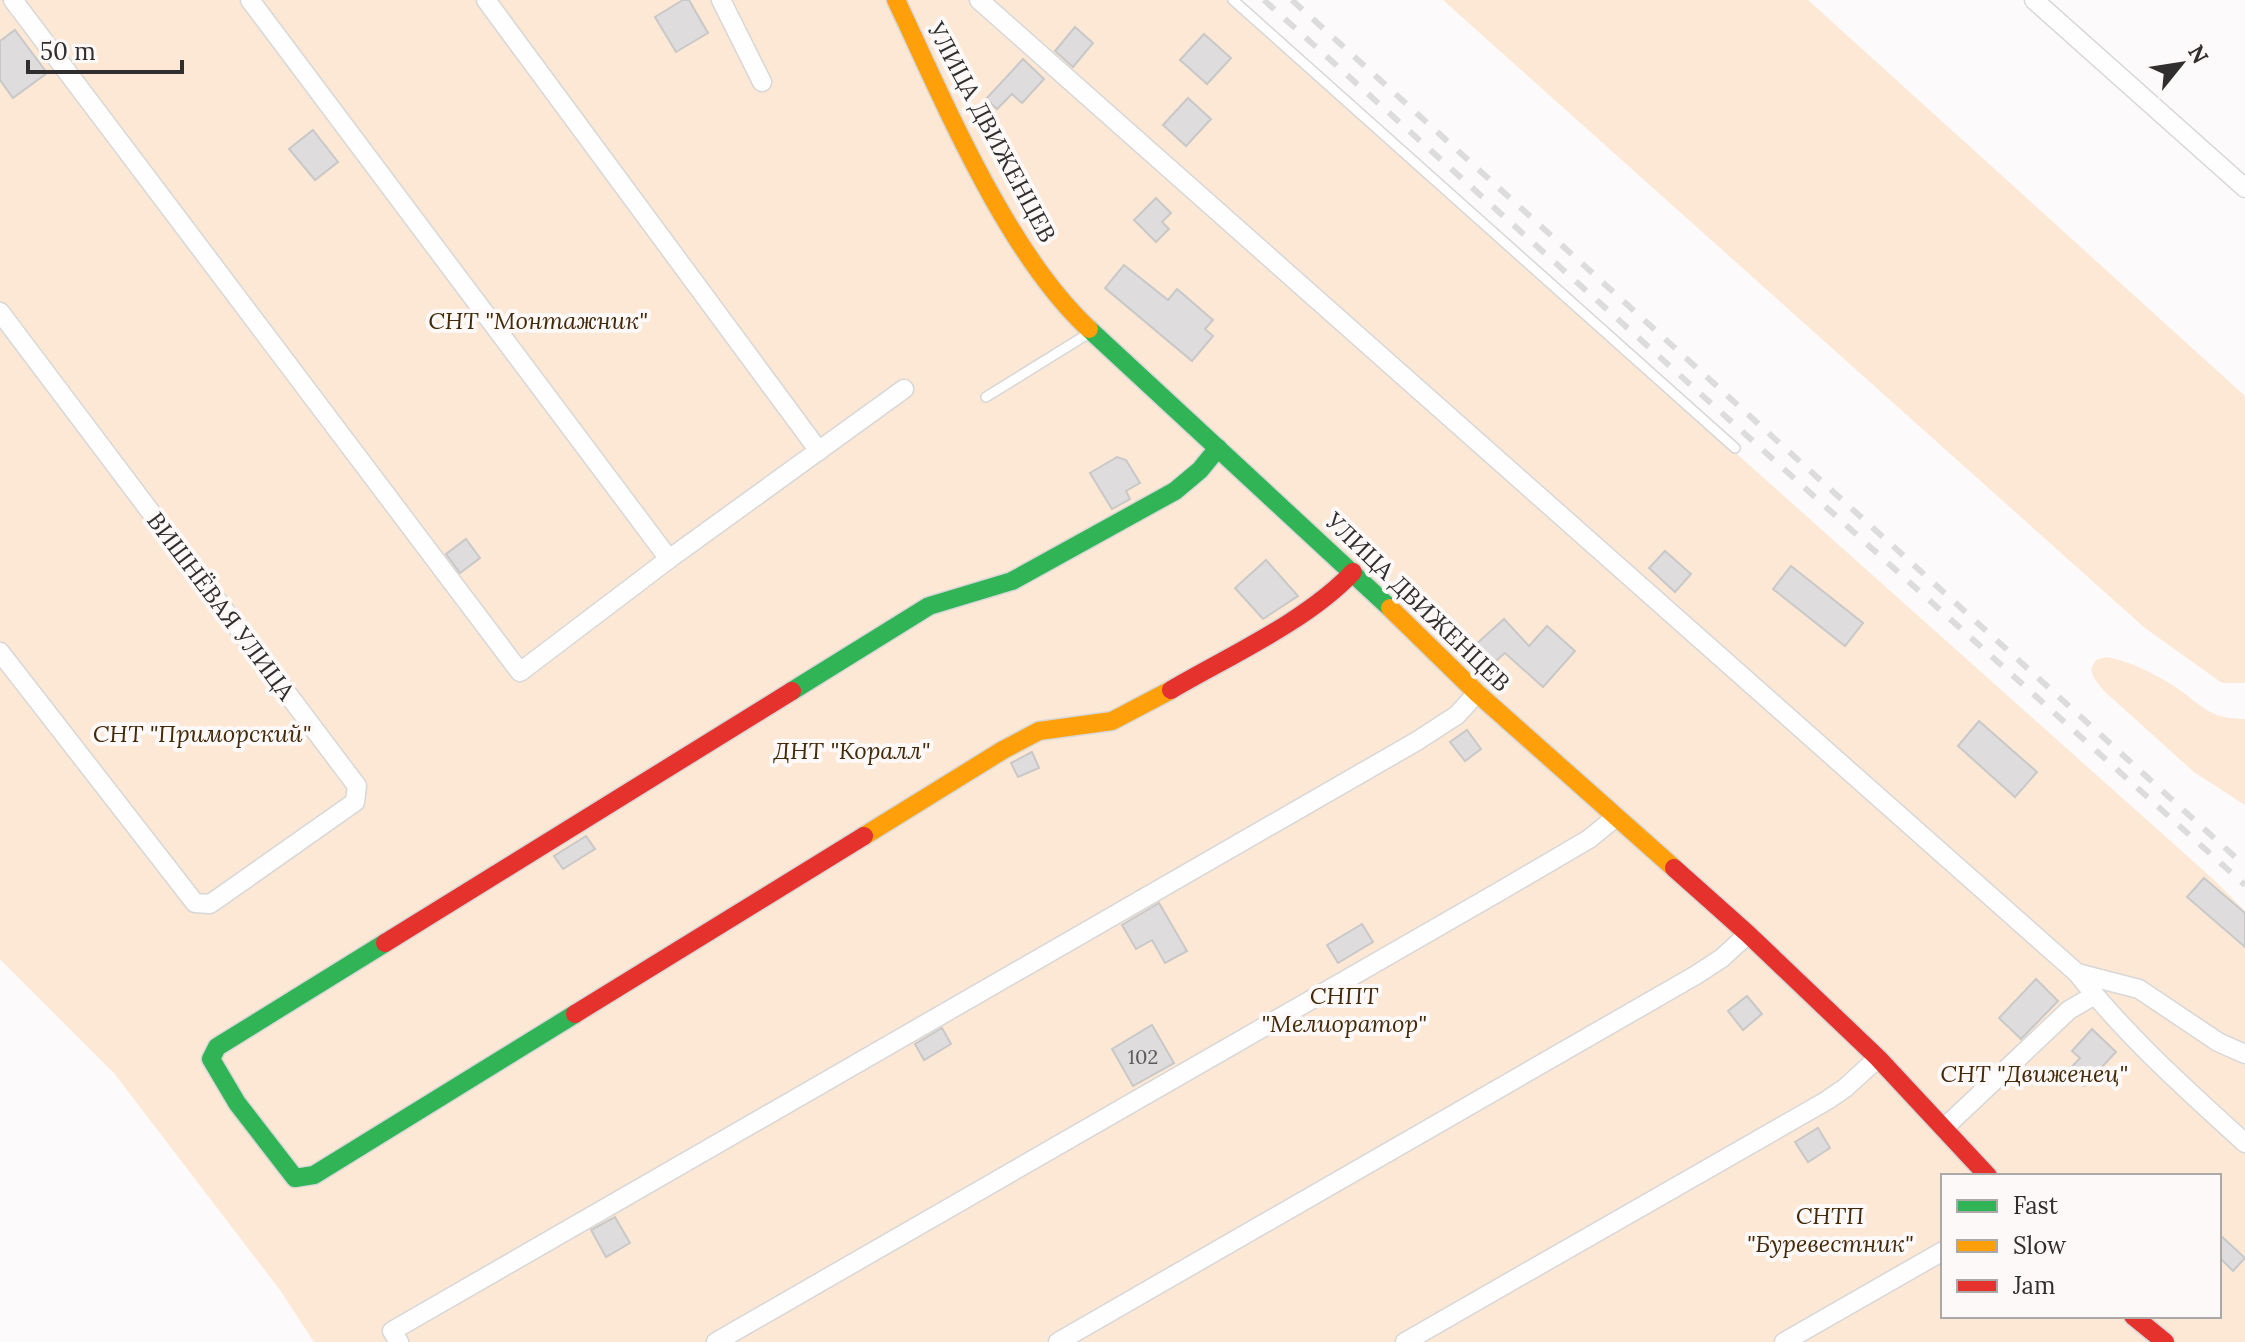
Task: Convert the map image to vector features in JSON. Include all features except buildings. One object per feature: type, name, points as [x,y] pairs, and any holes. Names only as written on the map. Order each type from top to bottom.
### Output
[{"type":"street","points":[[13,0],[520,672],[669,559],[904,389]]},
{"type":"street","points":[[250,0],[669,559]]},
{"type":"street","points":[[486,0],[819,451]]},
{"type":"street","points":[[721,0],[762,82]]},
{"type":"street","name":"УЛИЦА ДВИЖЕНЦЕВ","points":[[896,0],[963,140],[1034,263],[1070,311],[1353,572],[1477,693],[1748,934],[1878,1058],[1986,1174]]},
{"type":"street","points":[[979,0],[2077,973],[2093,996],[2152,1058],[2245,1143]]},
{"type":"street","points":[[2034,0],[2245,188]]},
{"type":"street","name":"ВИШНЁВАЯ УЛИЦА","points":[[0,312],[357,786],[355,802],[210,904],[195,903],[0,652]]},
{"type":"street","points":[[1218,448],[1200,470],[1175,491],[1012,581],[958,594],[929,606],[217,1047],[211,1059],[237,1103],[295,1178],[314,1175],[1003,750],[1039,731],[1101,724],[1146,704],[1307,611],[1338,588],[1353,572]]},
{"type":"street","points":[[399,1342],[392,1331],[1417,741],[1457,715],[1477,693]]},
{"type":"street","points":[[716,1342],[1514,883],[1589,839],[1616,817]]},
{"type":"street","points":[[1058,1342],[1696,975],[1722,958],[1748,934]]},
{"type":"street","points":[[2077,973],[2139,989],[2218,1042],[2245,1054]]},
{"type":"street","points":[[1944,1128],[2069,1010],[2093,996]]},
{"type":"street","points":[[1405,1342],[1826,1101],[1878,1058]]},
{"type":"street","points":[[1784,1342],[1941,1252]]},
{"type":"street","points":[[2135,1318],[2155,1339]]},
{"type":"lane","points":[[1233,0],[1735,448]]},
{"type":"lane","points":[[986,397],[1091,332]]},
{"type":"green space","points":[[0,0],[1228,0],[2213,879],[2245,911],[2245,1342],[314,1342],[280,1290],[114,1073],[0,959]]},
{"type":"green space","points":[[1443,0],[1808,0],[2245,396],[2245,683],[2222,683],[2145,628]]},
{"type":"green space","points":[[2106,657],[2150,672],[2214,714],[2245,719],[2245,805],[2194,772],[2103,690],[2091,669],[2096,660]]},
{"type":"railway","points":[[1264,0],[2245,885]]},
{"type":"railway","points":[[1292,0],[2245,866]]},
{"type":"traffic: fast","points":[[1089,329],[1390,608]]},
{"type":"traffic: fast","points":[[792,691],[929,606],[1012,581],[1175,491],[1200,470],[1218,448]]},
{"type":"traffic: fast","points":[[385,943],[217,1047],[211,1059],[237,1103],[295,1178],[314,1175],[575,1014]]},
{"type":"traffic: slow","points":[[896,0],[957,129],[1004,218],[1059,297],[1089,329]]},
{"type":"traffic: slow","points":[[1390,608],[1477,693],[1674,868]]},
{"type":"traffic: slow","points":[[864,836],[1039,731],[1112,721],[1171,690]]},
{"type":"traffic: jam","points":[[1171,690],[1290,622],[1353,572]]},
{"type":"traffic: jam","points":[[385,943],[792,691]]},
{"type":"traffic: jam","points":[[575,1014],[864,836]]},
{"type":"traffic: jam","points":[[1674,868],[1878,1058],[1986,1174]]},
{"type":"traffic: jam","points":[[2135,1318],[2165,1342]]},
{"type":"park label","name":"СНТ \"Монтажник\"","points":[[538,320]]},
{"type":"park label","name":"СНТ \"Приморский\"","points":[[202,733]]},
{"type":"park label","name":"ДНТ \"Коралл\"","points":[[852,750]]},
{"type":"park label","name":"СНПТ \"Мелиоратор\"","points":[[1344,1009]]},
{"type":"park label","name":"СНТ \"Движенец\"","points":[[2034,1073]]},
{"type":"park label","name":"СНТП \"Буревестник\"","points":[[1830,1229]]}]
